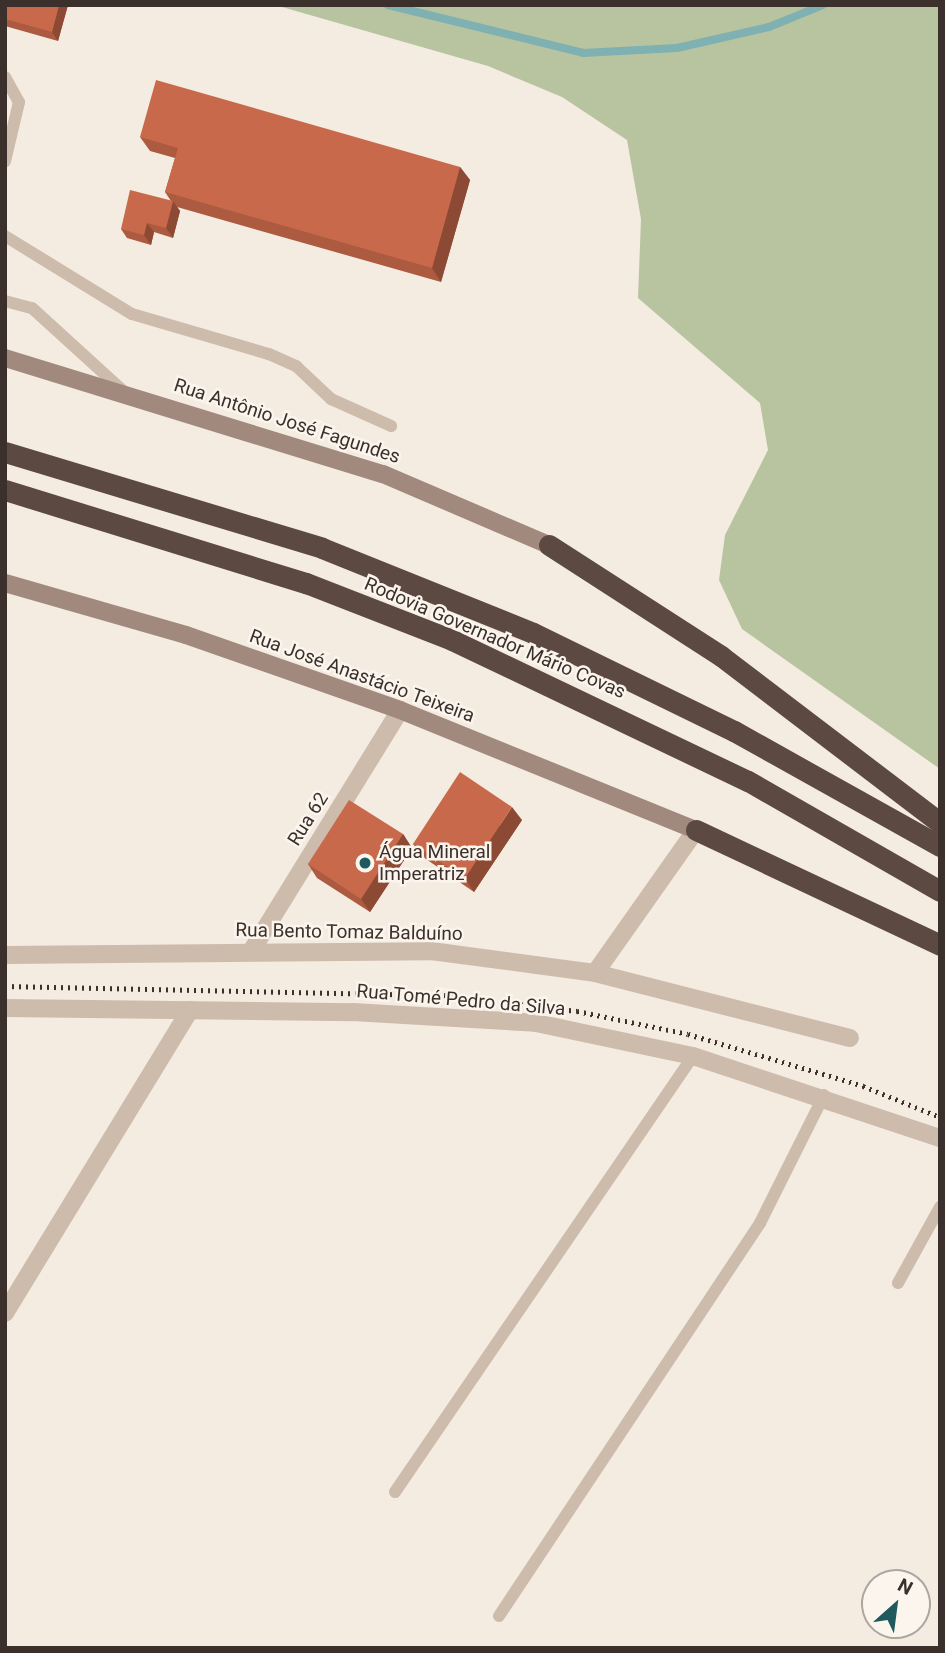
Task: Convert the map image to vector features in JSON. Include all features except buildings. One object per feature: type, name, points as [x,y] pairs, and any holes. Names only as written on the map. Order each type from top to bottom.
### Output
[{"type":"highway","name":"Rodovia Governador Mário Covas","points":[[5,452],[297,540],[508,622],[734,731],[940,846]]},
{"type":"highway","name":"Rodovia Governador Mário Covas","points":[[5,490],[306,583],[452,640],[748,780],[940,891]]},
{"type":"highway","points":[[549,545],[721,656],[940,822]]},
{"type":"highway","points":[[696,830],[940,945]]},
{"type":"main road","name":"Rua Antônio José Fagundes","points":[[5,358],[122,390],[383,474],[549,545]]},
{"type":"main road","name":"Rua José Anastácio Teixeira","points":[[5,583],[186,635],[400,710],[696,830]]},
{"type":"street","name":"Rua 62","points":[[252,950],[400,710]]},
{"type":"street","points":[[595,973],[696,830]]},
{"type":"street","name":"Rua Bento Tomaz Balduíno","points":[[5,956],[252,950],[431,951],[595,973],[850,1038]]},
{"type":"street","name":"Rua Tomé Pedro da Silva","points":[[5,1008],[190,1010],[536,1023],[693,1056],[824,1095],[940,1138]]},
{"type":"street","points":[[5,1313],[190,1010]]},
{"type":"lane","points":[[5,77],[19,102],[5,161]]},
{"type":"lane","points":[[5,236],[132,314],[269,354],[296,366],[331,399],[391,426]]},
{"type":"lane","points":[[5,301],[32,308],[122,390]]},
{"type":"lane","points":[[395,1492],[693,1056]]},
{"type":"lane","points":[[499,1616],[760,1223],[824,1095]]},
{"type":"lane","points":[[898,1283],[940,1207]]},
{"type":"green space","points":[[275,5],[940,5],[940,769],[742,629],[719,580],[725,535],[768,450],[760,403],[638,298],[641,219],[627,140],[562,97],[488,66]]},
{"type":"waterway","points":[[388,5],[583,53],[677,48],[769,27],[823,5]]},
{"type":"railway","points":[[5,986],[444,995],[577,1011],[688,1034],[863,1086],[940,1117]]},
{"type":"place","name":"Água Mineral Imperatriz","points":[[365,863]]}]
